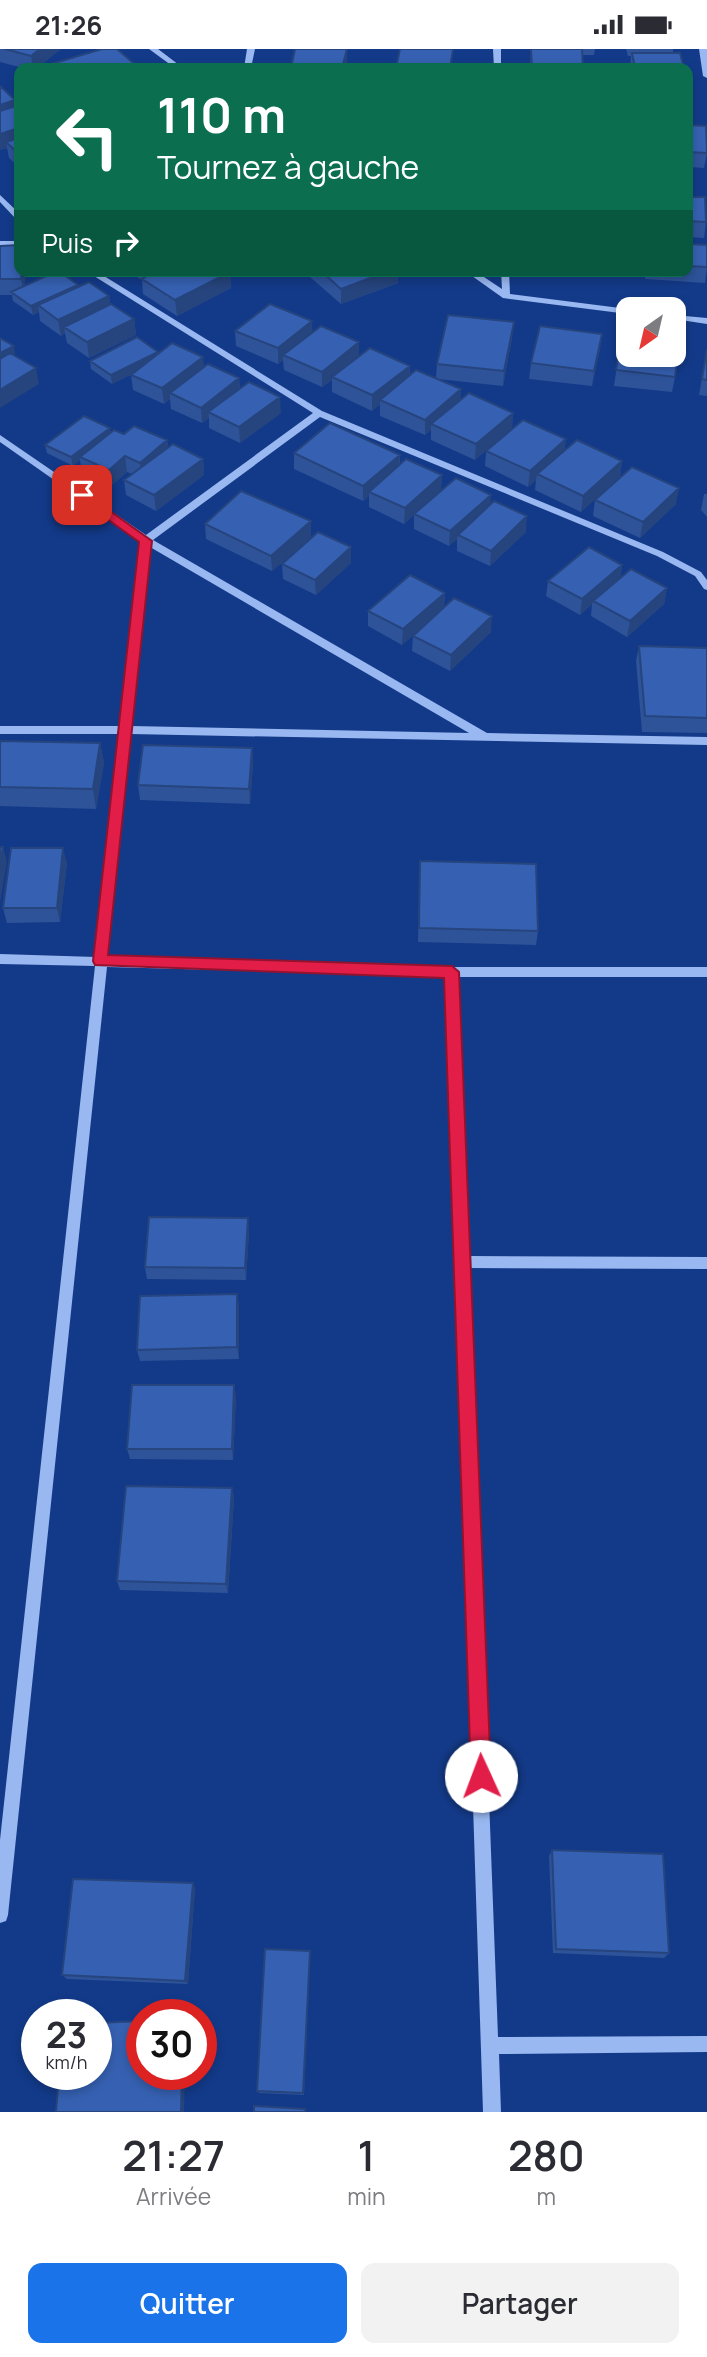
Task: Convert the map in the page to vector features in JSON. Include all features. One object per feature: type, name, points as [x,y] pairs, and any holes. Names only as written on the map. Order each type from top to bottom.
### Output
[{"type":"street","points":[[153,49],[172,63]]},
{"type":"street","points":[[703,49],[707,76]]},
{"type":"street","points":[[0,197],[14,212]]},
{"type":"street","points":[[100,277],[319,413],[660,554],[698,575],[707,587]]},
{"type":"street","points":[[478,277],[506,296],[616,310]]},
{"type":"street","points":[[505,277],[506,296]]},
{"type":"street","points":[[686,318],[707,321]]},
{"type":"street","points":[[0,1915],[146,541],[319,413]]},
{"type":"street","points":[[0,438],[146,541],[486,737]]},
{"type":"street","points":[[0,730],[707,741]]},
{"type":"street","points":[[0,960],[452,972],[707,972]]},
{"type":"street","points":[[452,972],[492,2112]]},
{"type":"street","points":[[462,1262],[707,1263]]},
{"type":"street","points":[[491,2046],[707,2044]]},
{"type":"building","points":[[5,49],[40,49],[31,56]]},
{"type":"building","points":[[102,49],[117,49],[133,63],[54,63]]},
{"type":"building","points":[[295,49],[347,49],[343,63],[292,63]]},
{"type":"building","points":[[400,49],[453,49],[451,63],[397,63]]},
{"type":"building","points":[[531,49],[582,49],[583,63],[532,63]]},
{"type":"building","points":[[632,53],[680,53],[683,63],[634,63]]},
{"type":"building","points":[[0,86],[14,100],[0,105]]},
{"type":"building","points":[[14,107],[14,130],[0,134],[0,111]]},
{"type":"building","points":[[693,125],[706,126],[707,153],[693,152]]},
{"type":"building","points":[[14,140],[14,149],[6,142]]},
{"type":"building","points":[[693,197],[705,197],[706,222],[693,221]]},
{"type":"building","points":[[693,244],[707,245],[707,267],[693,266]]},
{"type":"building","points":[[14,245],[14,277],[21,279],[0,279],[0,246]]},
{"type":"building","points":[[44,277],[67,277],[78,285],[31,306],[11,292]]},
{"type":"building","points":[[146,277],[220,277],[175,300],[142,279]]},
{"type":"building","points":[[328,277],[373,277],[341,289]]},
{"type":"building","points":[[89,282],[109,296],[58,320],[38,305]]},
{"type":"building","points":[[111,304],[134,319],[87,342],[64,327]]},
{"type":"building","points":[[270,304],[312,321],[278,348],[235,331]]},
{"type":"building","points":[[448,315],[514,322],[504,371],[437,364]]},
{"type":"building","points":[[321,326],[359,342],[322,372],[283,355]]},
{"type":"building","points":[[540,326],[602,334],[594,371],[531,363]]},
{"type":"building","points":[[137,337],[158,352],[111,375],[90,361]]},
{"type":"building","points":[[0,338],[14,346],[0,353]]},
{"type":"building","points":[[172,343],[203,357],[162,388],[131,375]]},
{"type":"building","points":[[370,348],[410,366],[372,395],[332,377]]},
{"type":"building","points":[[707,349],[707,380],[702,379]]},
{"type":"building","points":[[10,353],[36,368],[0,390],[0,359]]},
{"type":"building","points":[[208,364],[239,378],[201,408],[170,393]]},
{"type":"building","points":[[616,367],[676,367],[675,377],[616,370]]},
{"type":"building","points":[[416,370],[461,389],[425,420],[380,400]]},
{"type":"building","points":[[249,382],[280,397],[239,427],[208,412]]},
{"type":"building","points":[[469,393],[513,413],[476,444],[431,424]]},
{"type":"building","points":[[84,416],[110,428],[71,457],[45,445]]},
{"type":"building","points":[[523,420],[566,439],[530,471],[486,451]]},
{"type":"building","points":[[330,423],[400,455],[363,486],[294,453]]},
{"type":"building","points":[[134,426],[167,440],[140,463],[125,456],[109,470],[80,457],[114,430],[124,434]]},
{"type":"building","points":[[577,440],[622,461],[583,496],[537,474]]},
{"type":"building","points":[[173,444],[203,459],[154,495],[124,480]]},
{"type":"building","points":[[406,459],[442,475],[405,508],[369,492]]},
{"type":"building","points":[[632,467],[679,488],[643,522],[595,500]]},
{"type":"building","points":[[456,478],[491,495],[450,531],[414,514]]},
{"type":"building","points":[[241,491],[311,521],[271,556],[205,524]]},
{"type":"building","points":[[494,501],[527,516],[491,551],[458,535]]},
{"type":"building","points":[[318,532],[351,547],[315,580],[282,564]]},
{"type":"building","points":[[589,547],[622,565],[582,599],[548,581]]},
{"type":"building","points":[[631,569],[667,588],[630,621],[593,601]]},
{"type":"building","points":[[410,575],[445,593],[403,629],[368,611]]},
{"type":"building","points":[[454,598],[492,616],[451,655],[413,636]]},
{"type":"building","points":[[639,646],[707,648],[707,718],[645,716]]},
{"type":"building","points":[[0,741],[100,743],[93,789],[0,787]]},
{"type":"building","points":[[143,745],[252,748],[249,789],[138,785]]},
{"type":"building","points":[[11,848],[63,848],[57,908],[3,908]]},
{"type":"building","points":[[420,861],[536,864],[538,931],[419,928]]},
{"type":"building","points":[[149,1217],[248,1218],[245,1268],[145,1267]]},
{"type":"building","points":[[237,1294],[237,1347],[137,1350],[140,1296]]},
{"type":"building","points":[[132,1385],[234,1385],[232,1449],[127,1449]]},
{"type":"building","points":[[126,1486],[232,1488],[226,1584],[117,1581]]},
{"type":"building","points":[[552,1850],[663,1854],[669,1953],[556,1949]]},
{"type":"building","points":[[73,1879],[193,1883],[185,1981],[62,1975]]},
{"type":"building","points":[[265,1949],[310,1951],[303,2093],[257,2091]]},
{"type":"building","points":[[112,2022],[126,2022],[126,2090],[182,2090],[181,2112],[56,2112],[58,2090],[112,2090]]},
{"type":"building","points":[[254,2106],[305,2109],[305,2112],[254,2112]]},
{"type":"route","points":[[82,495],[146,541],[100,961],[452,972],[481,1776]]}]
